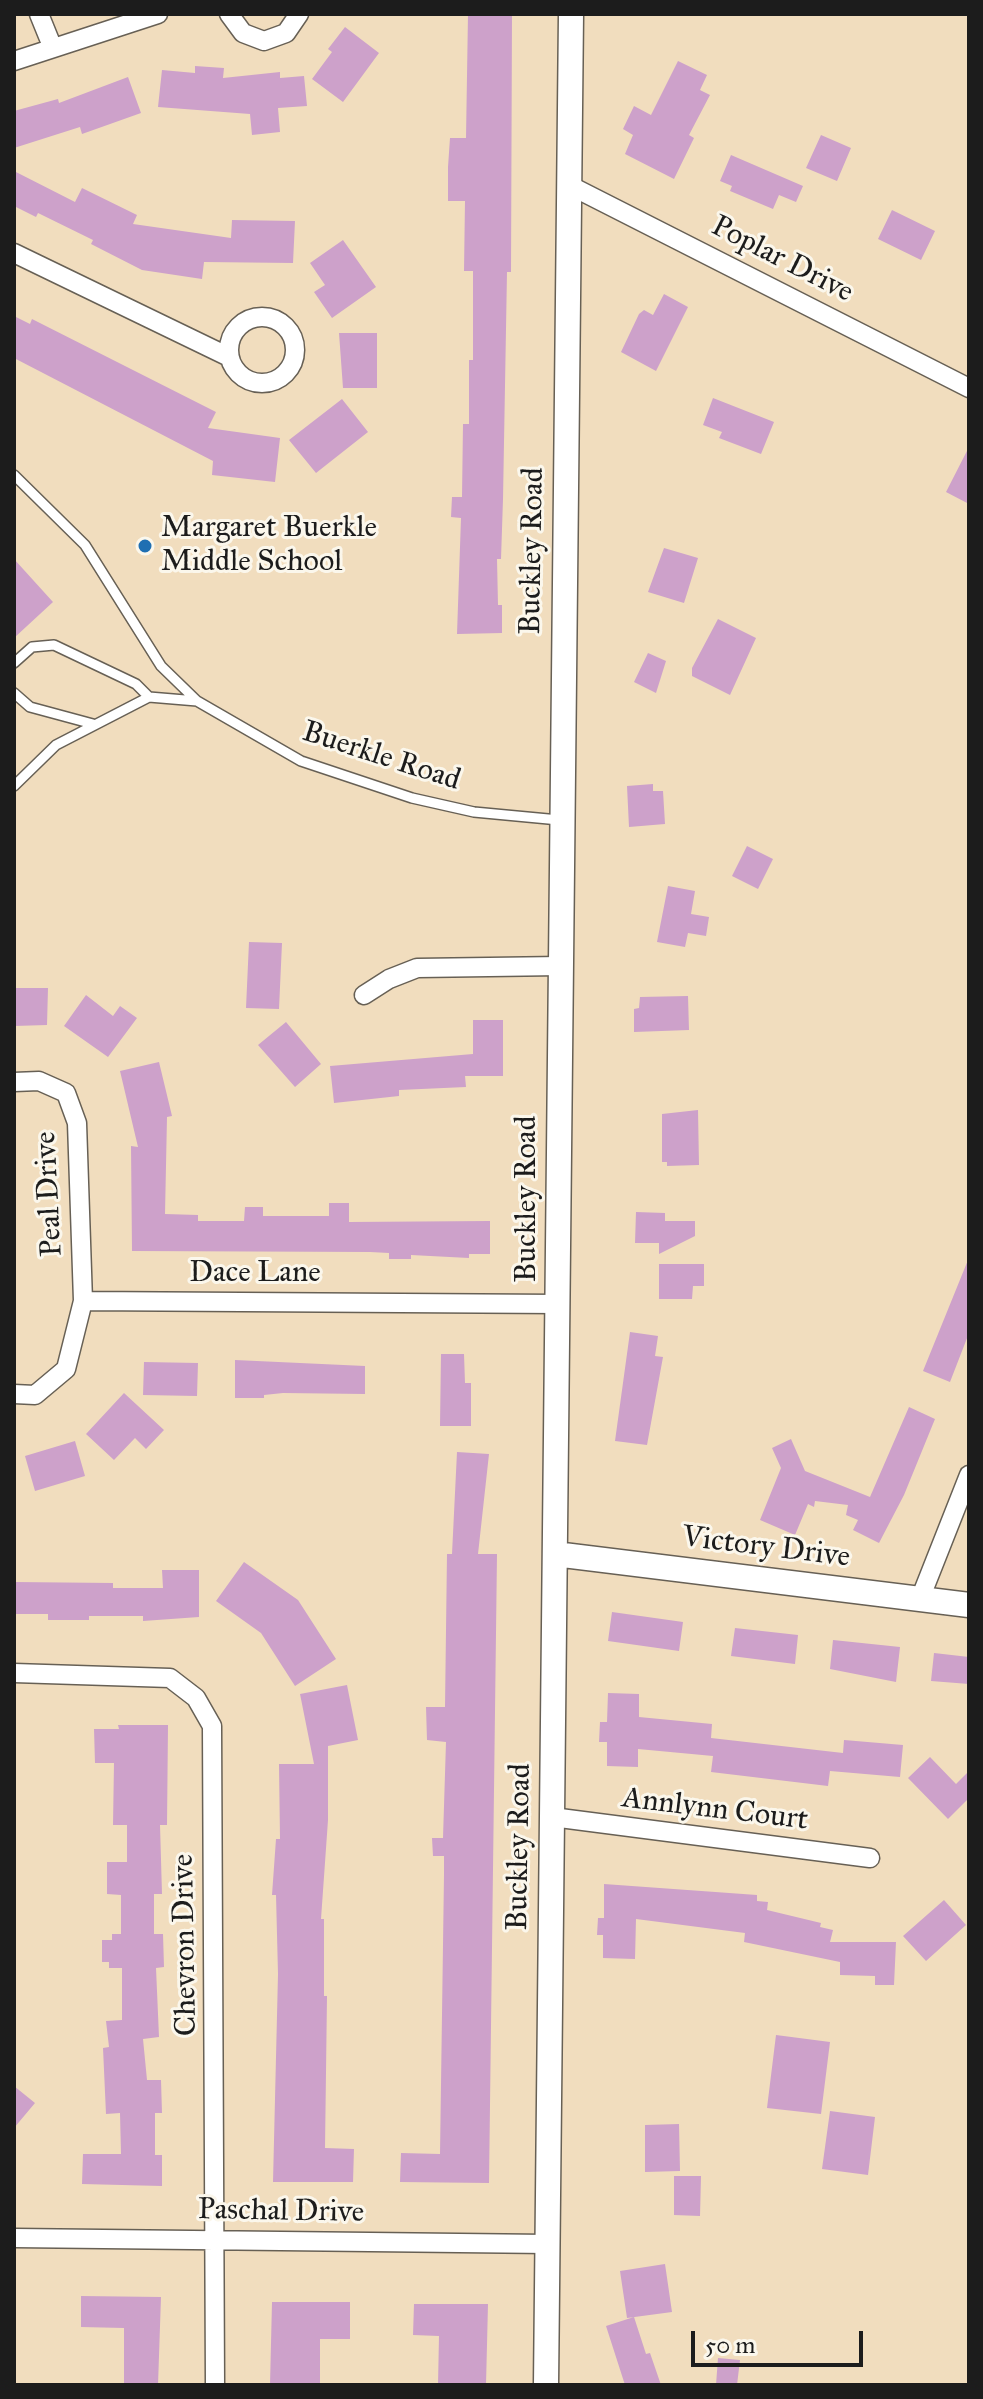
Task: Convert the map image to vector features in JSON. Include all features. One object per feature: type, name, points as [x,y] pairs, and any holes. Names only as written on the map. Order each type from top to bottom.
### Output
[{"type":"street","points":[[39,14],[52,46]]},
{"type":"street","points":[[14,61],[52,46],[158,14]]},
{"type":"street","points":[[229,14],[243,33],[264,41],[286,33],[299,14]]},
{"type":"street","name":"Buckley Road","points":[[546,2385],[571,14]]},
{"type":"street","name":"Poplar Drive","points":[[569,185],[969,388]]},
{"type":"street","points":[[14,253],[229,357]]},
{"type":"street","points":[[364,995],[389,979],[417,968],[561,966]]},
{"type":"street","name":"Peal Drive","points":[[14,1082],[39,1081],[66,1093],[77,1123],[83,1301]]},
{"type":"street","points":[[14,1394],[35,1395],[66,1369],[83,1301]]},
{"type":"street","name":"Dace Lane","points":[[83,1301],[559,1304]]},
{"type":"street","points":[[920,1599],[969,1475]]},
{"type":"street","name":"Victory Drive","points":[[555,1554],[969,1605]]},
{"type":"street","name":"Chevron Drive","points":[[14,1673],[170,1678],[196,1698],[212,1726],[217,2239],[215,2385]]},
{"type":"street","name":"Annlynn Court","points":[[552,1817],[870,1858]]},
{"type":"street","name":"Paschal Drive","points":[[14,2238],[548,2244]]},
{"type":"lane","name":"Buerkle Road","points":[[14,475],[85,545],[161,666],[197,701],[301,761],[412,798],[474,812],[563,820]]},
{"type":"lane","points":[[14,663],[32,647],[54,645],[136,684],[149,697],[56,745],[14,786]]},
{"type":"lane","points":[[14,693],[30,707],[93,724]]},
{"type":"lane","name":"Buerkle Road","points":[[149,697],[197,701]]},
{"type":"building","points":[[468,14],[512,14],[511,272],[507,272],[501,559],[497,559],[502,633],[457,634],[461,518],[451,517],[452,497],[462,497],[463,424],[469,424],[473,271],[464,271],[465,201],[448,201],[448,167],[450,138],[466,138]]},
{"type":"building","points":[[345,27],[379,53],[343,102],[312,79],[332,52],[328,49]]},
{"type":"building","points":[[678,61],[707,75],[700,90],[710,95],[689,135],[694,138],[674,179],[625,154],[633,135],[623,129],[634,106],[651,115]]},
{"type":"building","points":[[195,66],[224,68],[223,78],[280,72],[280,78],[304,76],[307,106],[278,108],[280,132],[252,135],[250,114],[158,107],[162,70],[195,73]]},
{"type":"building","points":[[128,77],[141,113],[82,134],[80,127],[14,148],[14,111],[58,99],[59,103]]},
{"type":"building","points":[[821,135],[851,148],[837,181],[806,168]]},
{"type":"building","points":[[731,155],[803,186],[796,202],[779,195],[773,209],[730,191],[732,186],[720,181]]},
{"type":"building","points":[[14,171],[75,202],[82,188],[137,215],[133,224],[231,238],[232,220],[295,221],[293,263],[204,262],[202,279],[142,270],[91,244],[93,240],[38,213],[36,217],[14,206]]},
{"type":"building","points":[[892,210],[935,231],[921,260],[878,239]]},
{"type":"building","points":[[343,240],[376,287],[332,318],[314,292],[325,285],[310,263]]},
{"type":"building","points":[[664,294],[688,307],[656,371],[621,352],[639,314],[644,310],[653,315]]},
{"type":"building","points":[[14,316],[30,324],[32,319],[216,412],[208,428],[280,438],[275,482],[212,475],[213,461],[14,358]]},
{"type":"building","points":[[339,333],[377,333],[377,388],[343,388]]},
{"type":"building","points":[[713,398],[774,422],[761,454],[719,438],[722,432],[703,425]]},
{"type":"building","points":[[342,399],[368,432],[316,473],[289,440]]},
{"type":"building","points":[[969,447],[969,504],[946,492]]},
{"type":"building","points":[[664,548],[698,558],[684,603],[648,592]]},
{"type":"building","points":[[14,559],[53,602],[14,638]]},
{"type":"building","points":[[718,619],[756,638],[730,695],[692,676],[692,668]]},
{"type":"building","points":[[648,653],[666,661],[656,693],[634,682]]},
{"type":"building","points":[[653,784],[653,791],[663,791],[665,824],[629,827],[627,786]]},
{"type":"building","points":[[747,846],[773,859],[758,889],[732,876]]},
{"type":"building","points":[[668,886],[695,891],[691,914],[709,917],[706,936],[688,933],[685,947],[657,942]]},
{"type":"building","points":[[249,942],[282,943],[279,1009],[246,1008]]},
{"type":"building","points":[[14,988],[48,988],[47,1025],[14,1026]]},
{"type":"building","points":[[86,995],[113,1016],[120,1006],[137,1018],[108,1057],[64,1026]]},
{"type":"building","points":[[688,996],[689,1030],[634,1032],[634,1009],[639,1008],[640,997]]},
{"type":"building","points":[[473,1020],[503,1020],[503,1076],[465,1076],[466,1087],[399,1090],[399,1096],[334,1103],[330,1066],[473,1054]]},
{"type":"building","points":[[286,1022],[321,1064],[295,1087],[258,1045]]},
{"type":"building","points":[[159,1062],[172,1116],[167,1117],[165,1214],[198,1215],[198,1221],[244,1221],[245,1207],[263,1207],[263,1216],[329,1216],[329,1203],[349,1203],[349,1222],[490,1221],[490,1254],[469,1254],[469,1258],[411,1255],[411,1259],[389,1259],[389,1253],[370,1252],[132,1251],[131,1146],[138,1147],[120,1071]]},
{"type":"building","points":[[698,1110],[699,1165],[667,1166],[667,1162],[662,1162],[662,1114]]},
{"type":"building","points":[[636,1212],[665,1213],[665,1221],[695,1221],[695,1236],[659,1254],[659,1243],[635,1243]]},
{"type":"building","points":[[968,1260],[969,1333],[950,1382],[923,1371]]},
{"type":"building","points":[[659,1264],[704,1264],[704,1286],[693,1286],[692,1299],[659,1299]]},
{"type":"building","points":[[630,1332],[658,1336],[655,1356],[663,1357],[647,1445],[615,1441]]},
{"type":"building","points":[[441,1354],[464,1354],[465,1383],[471,1383],[471,1426],[440,1426]]},
{"type":"building","points":[[235,1360],[365,1366],[365,1394],[283,1393],[264,1395],[264,1398],[235,1398]]},
{"type":"building","points":[[144,1362],[198,1363],[197,1396],[143,1395]]},
{"type":"building","points":[[124,1393],[164,1430],[146,1449],[135,1438],[114,1460],[86,1434]]},
{"type":"building","points":[[909,1407],[935,1419],[904,1495],[879,1543],[853,1530],[858,1520],[846,1515],[848,1505],[815,1501],[814,1507],[808,1504],[795,1535],[760,1520],[781,1468],[772,1448],[791,1439],[805,1471],[870,1497]]},
{"type":"building","points":[[75,1441],[85,1476],[35,1491],[25,1456]]},
{"type":"building","points":[[457,1452],[489,1454],[478,1554],[497,1554],[489,2183],[400,2182],[401,2153],[440,2154],[444,1856],[433,1856],[432,1838],[443,1838],[446,1742],[427,1740],[426,1707],[445,1707],[447,1554],[452,1554]]},
{"type":"building","points":[[244,1562],[298,1600],[336,1659],[295,1686],[261,1633],[216,1601]]},
{"type":"building","points":[[162,1570],[199,1570],[199,1617],[143,1621],[143,1616],[89,1616],[89,1620],[48,1620],[48,1614],[14,1614],[14,1582],[113,1583],[113,1588],[163,1588]]},
{"type":"building","points":[[612,1612],[683,1622],[679,1651],[608,1641]]},
{"type":"building","points":[[735,1628],[798,1635],[795,1664],[731,1656]]},
{"type":"building","points":[[833,1640],[900,1647],[896,1682],[830,1669]]},
{"type":"building","points":[[934,1653],[969,1657],[969,1684],[931,1681]]},
{"type":"building","points":[[347,1685],[358,1740],[328,1746],[328,1820],[321,1919],[324,1919],[324,1996],[327,1996],[325,2148],[354,2149],[353,2182],[273,2182],[278,1974],[276,1895],[272,1895],[276,1839],[280,1839],[279,1764],[314,1764],[300,1694]]},
{"type":"building","points":[[608,1693],[639,1694],[639,1717],[712,1724],[711,1738],[843,1753],[844,1740],[903,1745],[900,1777],[830,1771],[828,1786],[711,1772],[713,1756],[638,1749],[638,1767],[607,1766],[607,1742],[599,1742],[600,1722],[607,1722]]},
{"type":"building","points":[[118,1725],[168,1725],[167,1825],[160,1825],[162,1894],[154,1894],[154,1934],[163,1934],[164,1967],[156,1968],[159,2037],[143,2039],[147,2080],[161,2080],[162,2113],[155,2113],[155,2155],[162,2155],[162,2186],[82,2184],[83,2154],[121,2154],[120,2113],[106,2114],[103,2048],[109,2047],[106,2021],[122,2020],[122,1968],[109,1968],[109,1962],[102,1962],[102,1940],[112,1940],[112,1934],[121,1934],[121,1895],[107,1894],[107,1862],[127,1862],[127,1825],[113,1825],[114,1763],[95,1763],[94,1729],[119,1729]]},
{"type":"building","points":[[930,1757],[956,1784],[969,1771],[969,1798],[948,1819],[908,1778]]},
{"type":"building","points":[[604,1884],[757,1895],[757,1901],[768,1902],[767,1910],[821,1923],[820,1927],[833,1930],[830,1942],[896,1942],[894,1985],[875,1985],[875,1976],[840,1975],[840,1962],[744,1942],[745,1933],[636,1919],[635,1959],[603,1958],[603,1935],[597,1935],[598,1918],[604,1918]]},
{"type":"building","points":[[944,1900],[966,1925],[926,1961],[903,1936]]},
{"type":"building","points":[[776,2035],[830,2042],[821,2114],[767,2108]]},
{"type":"building","points":[[14,2086],[35,2103],[14,2128]]},
{"type":"building","points":[[830,2111],[875,2117],[868,2175],[822,2169]]},
{"type":"building","points":[[679,2124],[680,2171],[645,2172],[645,2125]]},
{"type":"building","points":[[674,2176],[701,2176],[700,2216],[674,2215]]},
{"type":"building","points":[[665,2264],[672,2312],[627,2318],[620,2271]]},
{"type":"building","points":[[81,2296],[161,2297],[158,2385],[124,2385],[124,2328],[81,2327]]},
{"type":"building","points":[[272,2302],[350,2302],[350,2339],[320,2339],[320,2385],[270,2385]]},
{"type":"building","points":[[414,2304],[488,2304],[486,2385],[438,2385],[439,2336],[413,2335]]},
{"type":"building","points":[[634,2317],[646,2354],[650,2353],[661,2385],[625,2385],[606,2326]]},
{"type":"building","points":[[718,2358],[740,2360],[737,2385],[716,2385]]},
{"type":"place","name":"Margaret Buerkle Middle School","points":[[145,546]]}]
